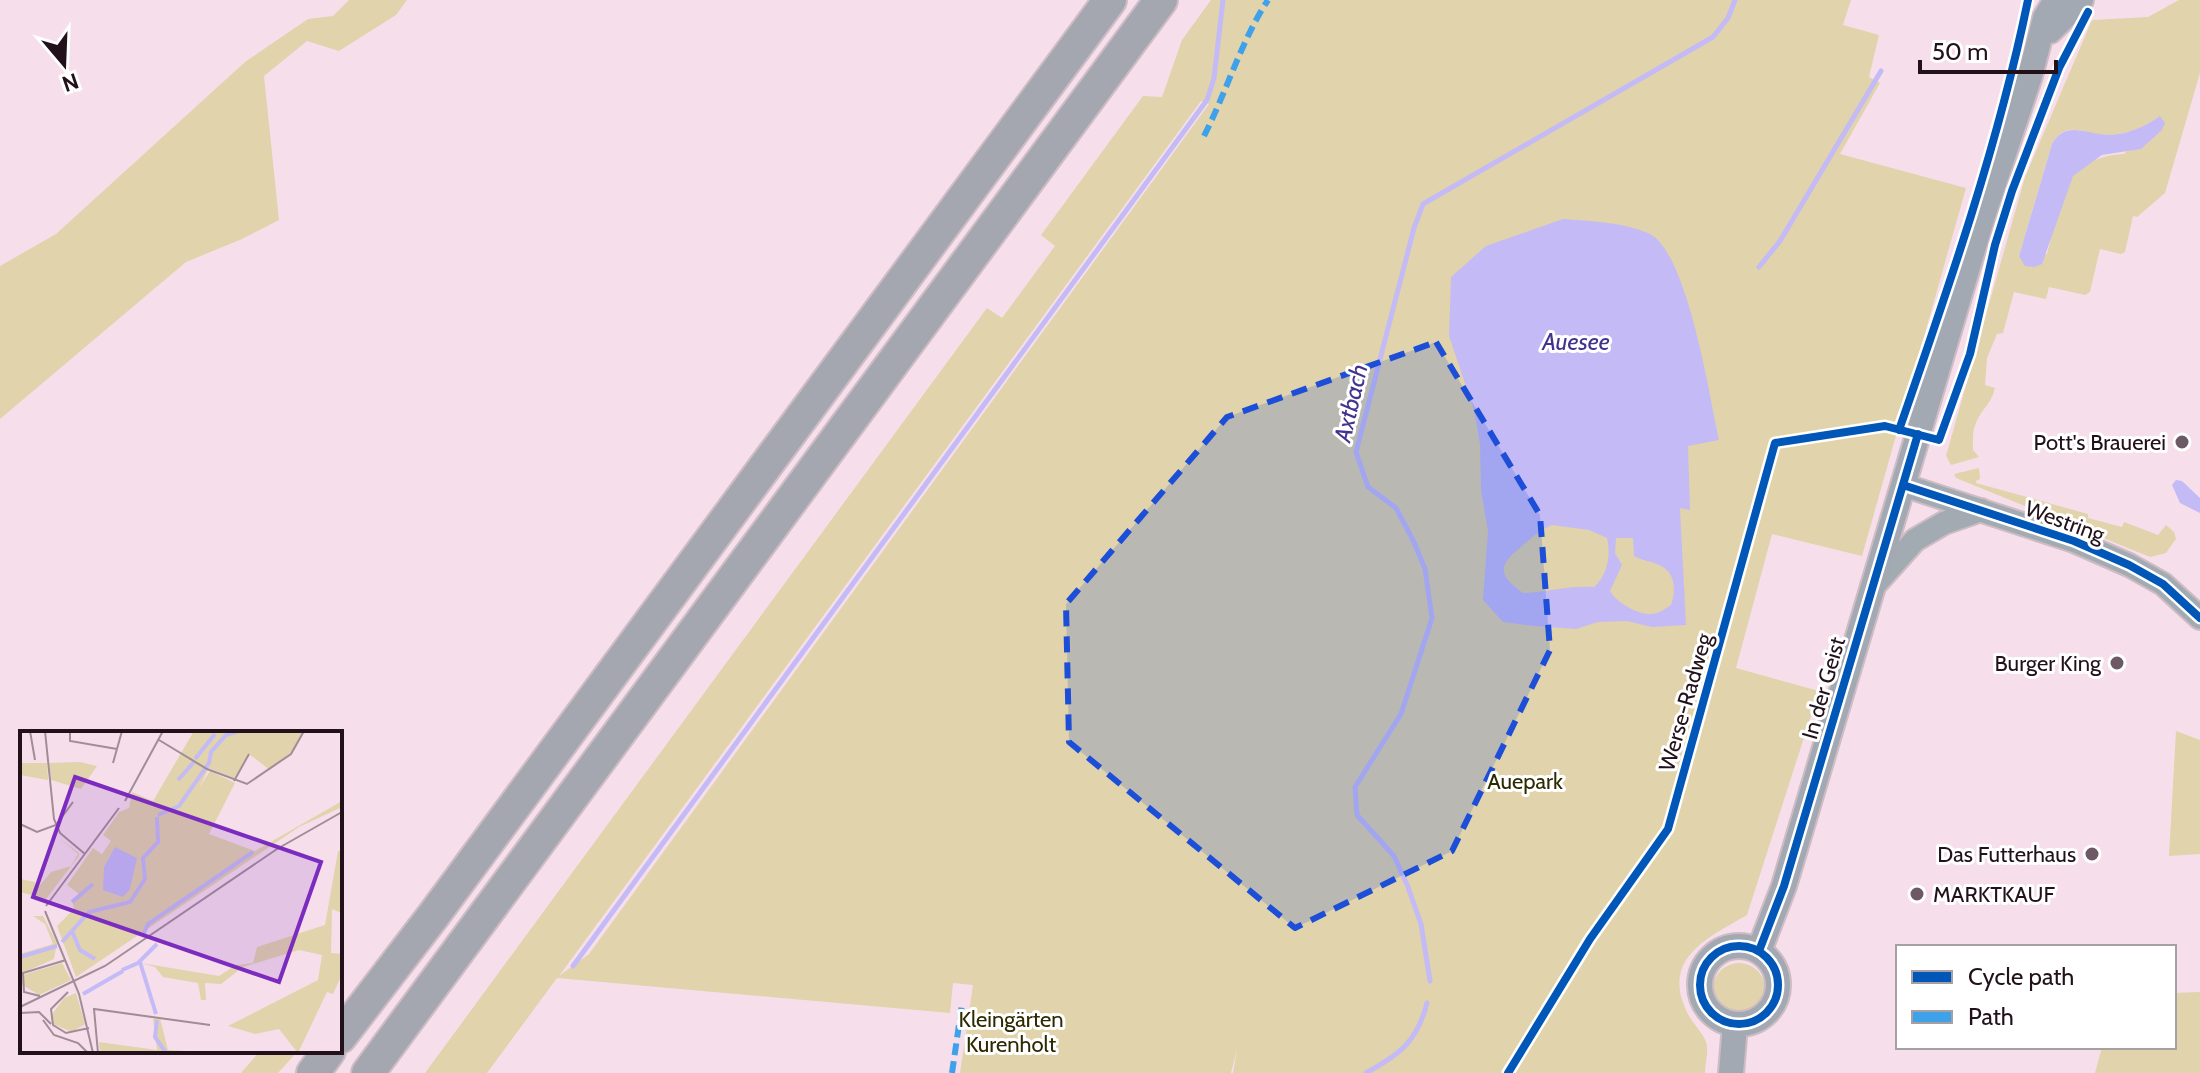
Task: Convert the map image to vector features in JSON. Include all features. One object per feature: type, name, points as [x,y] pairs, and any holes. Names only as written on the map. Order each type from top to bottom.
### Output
[{"type":"highway","points":[[342,1034],[1110,0]]},
{"type":"highway","points":[[368,1073],[1161,0]]},
{"type":"highway","points":[[313,1073],[328,1053]]},
{"type":"main road","name":"In der Geist","points":[[1759,951],[1784,886],[1983,216],[2045,18],[2056,0]]},
{"type":"main road","name":"In der Geist","points":[[2038,45],[2057,21],[2081,0]]},
{"type":"main road","points":[[1738,946],[1759,951],[1768,959],[1778,980],[1775,1002],[1758,1020],[1735,1025],[1707,1010],[1702,1000],[1700,979],[1703,968],[1717,952],[1738,946]]},
{"type":"main road","points":[[1731,1073],[1735,1025]]},
{"type":"street","name":"Westring","points":[[1903,485],[2074,541],[2129,565],[2163,584],[2200,618]]},
{"type":"street","points":[[1871,589],[1915,540],[1944,523],[1981,510]]},
{"type":"highlighted area","points":[[1436,342],[1540,515],[1550,650],[1452,851],[1295,928],[1069,742],[1066,604],[1227,417]]},
{"type":"green space","points":[[349,0],[407,0],[396,15],[339,51],[307,41],[264,76],[279,220],[186,262],[0,419],[0,266],[56,234],[245,62],[308,19],[333,16]]},
{"type":"green space","points":[[1211,0],[1851,0],[1843,25],[1879,35],[1869,77],[1880,83],[1840,154],[1966,188],[1862,556],[1772,534],[1736,668],[1819,691],[1747,915],[1702,943],[1683,966],[1681,997],[1706,1042],[1705,1073],[1233,1073],[1237,1049],[1231,1073],[960,1073],[973,985],[953,983],[950,1013],[557,978],[487,1073],[425,1073],[987,308],[1002,318],[1055,246],[1041,235],[1143,96],[1162,97],[1182,40]],"holes":[[[1201,101],[1209,104],[589,954],[559,976]]]},
{"type":"green space","points":[[2179,0],[2200,0],[2200,73],[2165,193],[2137,217],[2133,216],[2125,252],[2121,254],[2100,249],[2090,292],[2085,295],[2049,287],[2046,299],[2014,292],[2003,333],[1997,334],[1987,358],[1985,385],[1995,388],[1974,429],[1973,450],[1979,457],[1951,465],[1946,456],[2025,177],[2092,20],[2148,17]],"holes":[[[2160,116],[2124,154],[2097,159],[2078,171],[2065,191],[2047,254],[2019,256],[2052,144],[2058,136],[2071,130],[2117,134],[2137,129]]]},
{"type":"green space","points":[[1979,468],[1980,479],[1976,483],[2088,514],[2088,518],[2122,527],[2124,522],[2158,535],[2166,525],[2174,532],[2176,539],[2166,553],[2150,557],[1956,478],[1954,474]]},
{"type":"green space","points":[[2176,731],[2200,740],[2200,854],[2169,856]]},
{"type":"green space","points":[[1739,963],[1758,970],[1765,989],[1758,1008],[1739,1015],[1720,1008],[1713,989],[1720,970]]},
{"type":"green space","points":[[2200,992],[2200,1073],[2095,1073],[2101,1049],[2176,1049],[2176,993]]},
{"type":"green space","points":[[258,1053],[296,1053],[278,1073],[241,1073]]},
{"type":"water","points":[[2160,116],[2165,123],[2162,130],[2141,149],[2102,155],[2073,176],[2042,264],[2025,266],[2019,256],[2052,144],[2057,137],[2070,130],[2108,135],[2122,133]]},
{"type":"water","name":"Auesee","points":[[1563,219],[1595,221],[1628,226],[1648,233],[1662,245],[1674,266],[1695,327],[1719,440],[1688,446],[1690,510],[1680,508],[1686,625],[1652,627],[1627,621],[1598,622],[1576,629],[1535,626],[1503,622],[1483,600],[1488,531],[1481,490],[1480,444],[1474,410],[1449,336],[1451,277],[1486,246]],"holes":[[[1552,525],[1589,530],[1607,538],[1607,564],[1594,587],[1523,593],[1505,576],[1507,560],[1535,535]],[[1616,538],[1633,538],[1634,556],[1669,572],[1674,588],[1671,605],[1657,613],[1646,614],[1628,607],[1613,595],[1610,591],[1622,565],[1615,553]]]},
{"type":"water","points":[[2176,480],[2182,481],[2200,498],[2200,513],[2180,503],[2172,485]]},
{"type":"waterway","points":[[573,966],[1207,100],[1214,78],[1223,0]]},
{"type":"waterway","name":"Axtbach","points":[[1430,981],[1421,924],[1408,887],[1394,856],[1357,815],[1355,787],[1401,714],[1432,618],[1425,569],[1413,540],[1396,508],[1368,487],[1356,452],[1414,228],[1423,204],[1713,37],[1728,18],[1735,0]]},
{"type":"waterway","points":[[1759,267],[1780,241],[1881,71]]},
{"type":"waterway","name":"Axtbach","points":[[1366,1073],[1406,1046],[1418,1028],[1427,1003]]},
{"type":"marked path","points":[[1204,136],[1250,32],[1268,0]]},
{"type":"marked path","points":[[952,1073],[962,1004]]},
{"type":"cycle path","points":[[1899,430],[1987,163],[2028,0]]},
{"type":"cycle path","name":"Werse-Radweg","points":[[1508,1073],[1590,939],[1668,829],[1775,443],[1885,426],[1939,440],[1970,354],[1995,245],[2012,191],[2059,68],[2088,12]]},
{"type":"cycle path","points":[[1759,951],[1784,886],[1918,434]]},
{"type":"cycle path","points":[[1903,485],[2074,541],[2129,565],[2163,584],[2200,618]]},
{"type":"cycle path","points":[[1731,946],[1747,946],[1761,952],[1772,963],[1778,985],[1772,1007],[1761,1018],[1747,1024],[1731,1024],[1717,1018],[1706,1007],[1700,993],[1700,977],[1706,963],[1717,952],[1731,946]]},
{"type":"place","name":"Pott's Brauerei","points":[[2182,442]]},
{"type":"place","name":"Burger King","points":[[2117,663]]},
{"type":"place","name":"Das Futterhaus","points":[[2092,854]]},
{"type":"place","name":"MARKTKAUF","points":[[1917,894]]},
{"type":"park label","name":"Auepark","points":[[1525,781]]},
{"type":"park label","name":"Kleingärten Kurenholt","points":[[1011,1032]]}]
